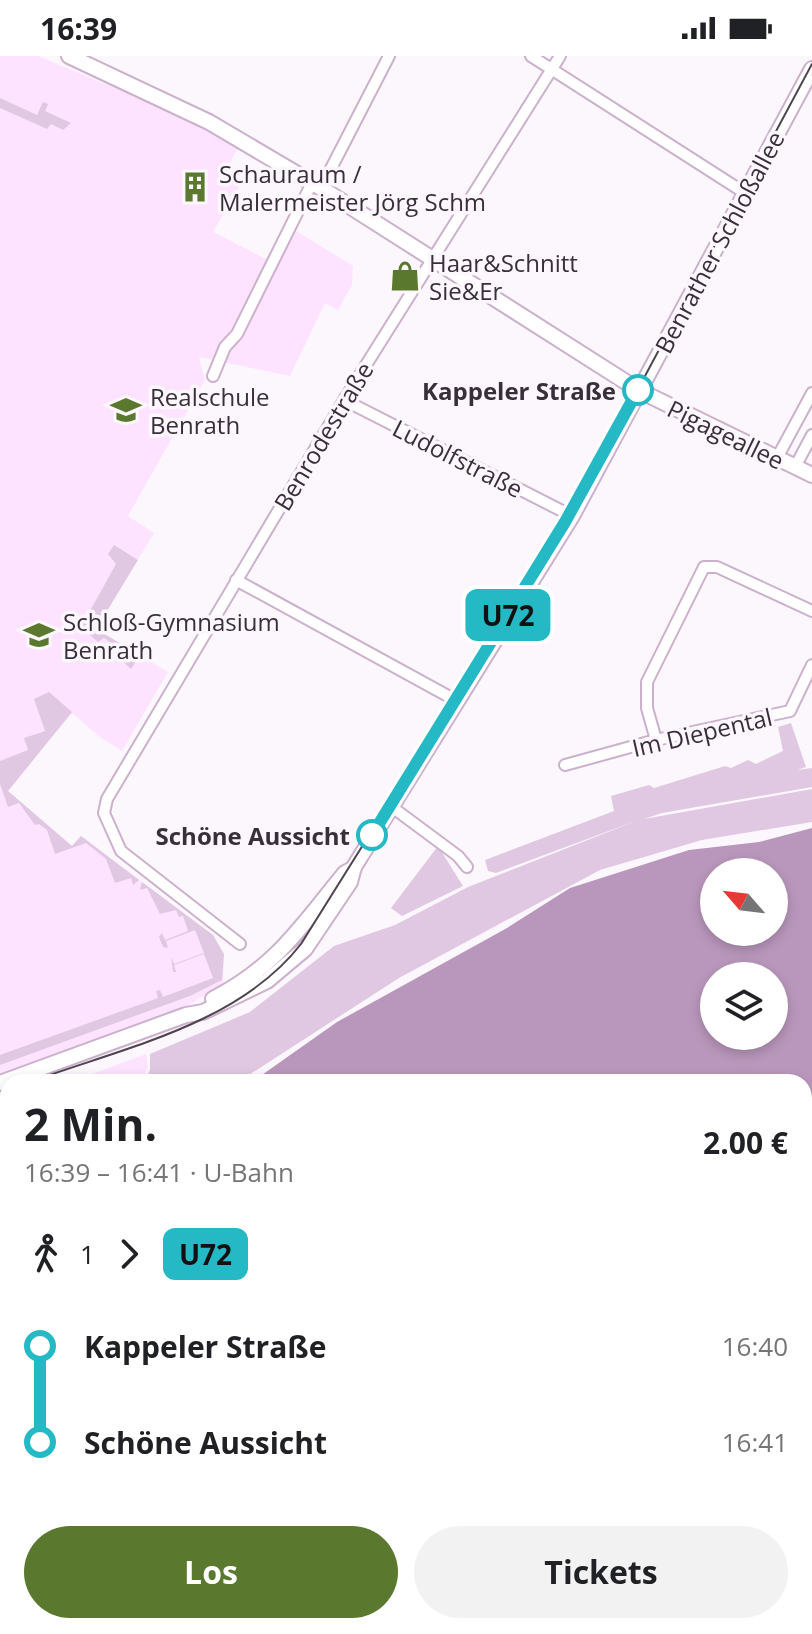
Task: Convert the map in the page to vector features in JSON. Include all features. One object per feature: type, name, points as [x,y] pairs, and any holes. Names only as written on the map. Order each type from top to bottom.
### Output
[{"type":"main road","points":[[69,56],[209,122],[317,186],[640,391]]},
{"type":"main road","name":"Benrather Schloßallee","points":[[25,1074],[186,1015],[276,966],[314,937],[350,882],[354,867],[572,516],[812,69]]},
{"type":"main road","name":"Pigageallee","points":[[640,391],[812,475]]},
{"type":"street","points":[[531,56],[745,193]]},
{"type":"street","name":"Benrodestraße","points":[[240,944],[121,851],[104,813],[107,799],[344,400],[560,56]]},
{"type":"street","points":[[213,376],[225,347],[237,334],[385,57]]},
{"type":"street","points":[[777,458],[812,393]]},
{"type":"street","name":"Ludolfstraße","points":[[344,400],[572,516]]},
{"type":"street","points":[[795,467],[812,435]]},
{"type":"street","points":[[656,740],[647,708],[647,682],[704,567],[717,567],[812,611]]},
{"type":"street","points":[[236,580],[457,701]]},
{"type":"street","name":"Im Diepental","points":[[565,765],[656,740],[790,711],[812,665]]},
{"type":"street","points":[[392,807],[458,856],[467,867]]},
{"type":"shaded area","points":[[0,56],[38,56],[115,88],[124,87],[207,126],[238,148],[223,175],[240,185],[213,232],[272,262],[288,226],[353,266],[352,285],[338,310],[325,303],[290,376],[199,357],[205,380],[128,516],[154,533],[96,629],[168,672],[122,751],[72,713],[8,791],[72,846],[81,836],[213,935],[224,954],[223,984],[187,1006],[0,1074]]},
{"type":"shaded area","points":[[0,98],[37,115],[43,102],[48,104],[45,111],[71,123],[63,130],[51,124],[47,129],[0,108]]},
{"type":"shaded area","points":[[114,545],[138,560],[96,629],[140,655],[131,669],[121,660],[121,650],[104,638],[98,642],[81,627],[116,564],[108,554]]},
{"type":"shaded area","points":[[49,692],[72,712],[8,791],[72,846],[81,836],[139,880],[133,885],[131,878],[115,883],[106,859],[86,843],[55,854],[47,830],[39,824],[35,825],[19,803],[8,807],[0,784],[0,761],[28,750],[24,738],[45,731],[34,699]]},
{"type":"shaded area","points":[[791,723],[806,767],[797,770],[812,768],[812,787],[662,813],[644,819],[812,789],[812,822],[702,840],[600,870],[399,978],[250,1074],[148,1074],[150,1054],[250,1012],[334,946],[395,925],[468,887],[641,819],[496,873],[488,871],[485,860],[614,811],[611,796],[649,785],[654,788],[725,766],[731,768],[748,760],[756,764],[783,751],[778,727]]},
{"type":"shaded area","points":[[812,828],[812,1074],[263,1074],[337,1022],[507,928],[570,888],[689,850],[759,842]]},
{"type":"shaded area","points":[[438,846],[463,886],[402,916],[391,908]]},
{"type":"shaded area","points":[[142,882],[213,935],[224,954],[222,980],[190,996],[0,1065],[0,1055],[158,998],[156,991],[160,990],[163,997],[213,978],[204,954],[174,965],[176,972],[173,972],[171,957],[174,964],[204,953],[195,930],[166,941],[168,948],[163,947],[159,937],[162,933],[165,940],[188,931],[183,916],[179,917],[176,910],[160,914],[147,888],[140,890]]},
{"type":"shaded area","points":[[146,1054],[148,1067],[144,1074],[92,1074]]},
{"type":"tram line","points":[[54,1074],[140,1045],[212,1014],[245,995],[275,972],[301,944],[577,503],[812,64]]},
{"type":"metro line","name":"U72","points":[[372,835],[565,522],[638,390]]},
{"type":"place","name":"Schauraum / Malermeister Jörg Schm","points":[[195,187]]},
{"type":"place","name":"Haar&Schnitt Sie&Er","points":[[405,276]]},
{"type":"place","name":"Kappeler Straße","points":[[638,390]]},
{"type":"place","name":"Realschule Benrath","points":[[126,410]]},
{"type":"place","name":"Schloß-Gymnasium Benrath","points":[[39,635]]},
{"type":"place","name":"Schöne Aussicht","points":[[372,835]]}]
